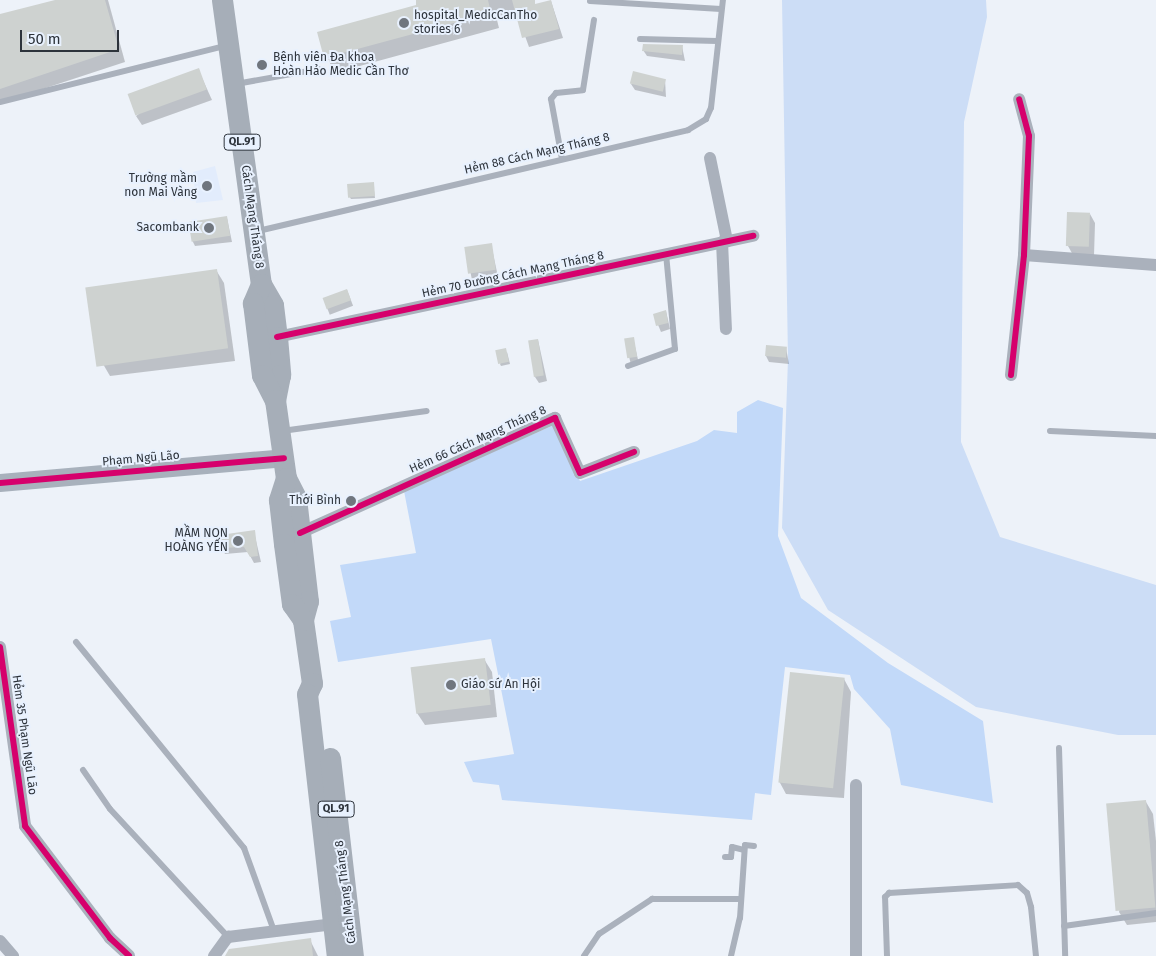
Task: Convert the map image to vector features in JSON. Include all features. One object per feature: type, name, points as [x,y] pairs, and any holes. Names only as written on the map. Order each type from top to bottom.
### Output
[{"type":"highway","name":"Cách Mạng Tháng 8","points":[[222,0],[261,284],[273,305],[280,375],[275,400]]},
{"type":"highway","name":"Cách Mạng Tháng 8","points":[[261,284],[253,303],[262,375],[275,400],[285,468],[296,498],[308,601],[303,620],[312,683],[308,694],[337,956]]},
{"type":"highway","name":"Cách Mạng Tháng 8","points":[[285,468],[279,500],[284,544],[292,604],[303,620]]},
{"type":"highway","name":"Cách Mạng Tháng 8","points":[[312,683],[322,694],[353,956]]},
{"type":"street","points":[[1011,375],[1024,255],[1029,136],[1019,99]]},
{"type":"street","points":[[710,158],[724,242],[726,329]]},
{"type":"street","name":"Hẻm 70 Đường Cách Mạng Tháng 8","points":[[277,336],[752,236]]},
{"type":"street","points":[[1024,255],[1156,266]]},
{"type":"street","name":"Hẻm 66 Cách Mạng Tháng 8","points":[[300,533],[555,418],[580,473],[634,452]]},
{"type":"street","name":"Phạm Ngũ Lão","points":[[0,483],[285,468]]},
{"type":"street","name":"Hẻm 35 Phạm Ngũ Lão","points":[[0,647],[25,826],[110,938],[129,956]]},
{"type":"street","points":[[856,785],[856,956]]},
{"type":"street","points":[[214,956],[228,937],[334,924]]},
{"type":"street","points":[[0,942],[13,956]]},
{"type":"lane","name":"Hẻm 88 Cách Mạng Tháng 8","points":[[254,232],[688,130],[706,119],[723,0]]},
{"type":"lane","points":[[590,1],[722,9]]},
{"type":"lane","points":[[562,159],[551,99],[556,93],[583,90],[594,20]]},
{"type":"lane","points":[[640,39],[717,41]]},
{"type":"lane","points":[[0,102],[229,45]]},
{"type":"lane","points":[[235,84],[319,69]]},
{"type":"lane","points":[[628,366],[675,349],[666,254]]},
{"type":"lane","points":[[280,431],[428,411]]},
{"type":"lane","points":[[1050,431],[1156,436]]},
{"type":"lane","points":[[76,642],[244,848],[274,931]]},
{"type":"lane","points":[[1059,748],[1065,956]]},
{"type":"lane","points":[[83,770],[110,809],[228,937]]},
{"type":"lane","points":[[731,956],[741,899],[745,845],[754,846]]},
{"type":"lane","points":[[725,857],[731,857],[732,847],[744,850]]},
{"type":"lane","points":[[887,956],[885,896],[889,893],[1018,886],[1027,893],[1031,907],[1036,956]]},
{"type":"lane","points":[[584,956],[599,934],[652,899],[741,899]]},
{"type":"lane","points":[[1064,926],[1156,913]]},
{"type":"shaded area","points":[[782,0],[986,0],[987,17],[964,122],[961,442],[1000,537],[1156,585],[1156,735],[1118,735],[976,707],[828,610],[782,528],[788,359]]},
{"type":"shaded area","name":"Trường mầm non Mai Vàng","points":[[215,166],[223,200],[196,203],[193,172]]},
{"type":"shaded area","points":[[758,400],[783,408],[778,536],[801,598],[888,663],[983,721],[993,803],[901,785],[890,729],[854,689],[850,675],[785,667],[771,795],[755,793],[752,820],[502,800],[499,785],[473,782],[464,762],[514,754],[491,639],[338,662],[330,621],[351,617],[340,565],[416,553],[404,491],[554,425],[580,481],[697,441],[714,430],[737,433],[737,412]]},
{"type":"building","points":[[55,0],[105,0],[119,49],[0,89],[0,14]]},
{"type":"building","name":"hospital_MedicCanTho stories 6","points":[[416,0],[488,0],[491,13],[324,58],[317,32],[416,5]]},
{"type":"building","points":[[512,0],[535,0],[535,4],[551,0],[559,29],[522,38]]},
{"type":"building","points":[[643,44],[683,45],[682,55],[642,51]]},
{"type":"building","points":[[199,68],[207,90],[135,116],[128,94]]},
{"type":"building","points":[[633,71],[666,79],[663,92],[630,84]]},
{"type":"building","points":[[374,182],[375,196],[348,198],[347,184]]},
{"type":"building","points":[[1067,212],[1090,213],[1089,247],[1066,246]]},
{"type":"building","name":"Sacombank","points":[[227,216],[230,236],[192,242],[188,222]]},
{"type":"building","points":[[492,243],[496,270],[468,274],[464,247]]},
{"type":"building","points":[[217,269],[228,348],[96,367],[85,288]]},
{"type":"building","points":[[347,289],[351,300],[327,309],[323,298]]},
{"type":"building","points":[[666,310],[668,323],[656,326],[653,314]]},
{"type":"building","points":[[634,337],[637,357],[627,358],[624,339]]},
{"type":"building","points":[[538,339],[544,376],[534,377],[528,341]]},
{"type":"building","points":[[766,345],[787,347],[786,358],[765,356]]},
{"type":"building","points":[[506,348],[509,362],[498,364],[495,350]]},
{"type":"building","name":"MẦM NON HOÀNG YẾN","points":[[255,530],[258,556],[250,557],[244,547],[221,548],[220,535]]},
{"type":"building","name":"Giáo sứ An Hội","points":[[485,658],[491,705],[416,714],[411,667]]},
{"type":"building","points":[[790,672],[845,678],[833,788],[778,782]]},
{"type":"building","points":[[1146,800],[1155,908],[1116,911],[1106,803]]},
{"type":"building","points":[[311,938],[313,956],[225,956],[229,949]]},
{"type":"cycle path","points":[[1011,375],[1024,255],[1029,136],[1019,99]]},
{"type":"cycle path","points":[[277,337],[753,236]]},
{"type":"cycle path","points":[[300,533],[555,418],[580,473],[634,452]]},
{"type":"cycle path","points":[[0,483],[284,458]]},
{"type":"cycle path","points":[[0,647],[25,826],[110,938],[129,956]]},
{"type":"place","name":"hospital_MedicCanTho stories 6","points":[[404,23]]},
{"type":"place","name":"Bệnh viện Đa khoa Hoàn Hảo Medic Cần Thơ","points":[[262,65]]},
{"type":"place","name":"Trường mầm non Mai Vàng","points":[[207,186]]},
{"type":"place","name":"Sacombank","points":[[209,228]]},
{"type":"place","name":"Thới Bình","points":[[351,501]]},
{"type":"place","name":"MẦM NON HOÀNG YẾN","points":[[238,541]]},
{"type":"place","name":"Giáo sứ An Hội","points":[[451,685]]}]
